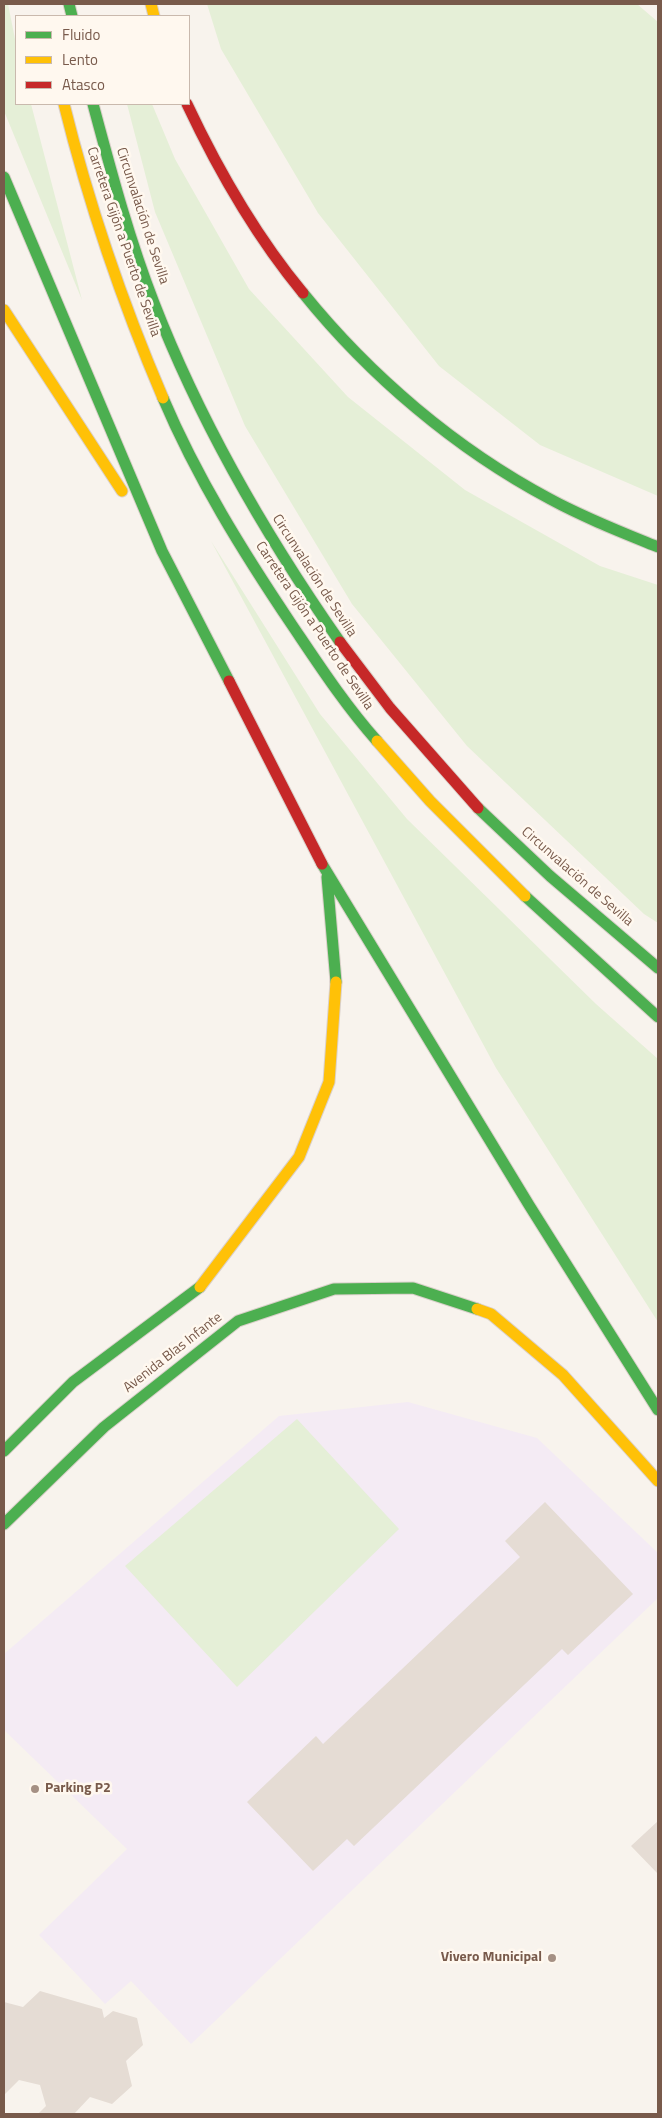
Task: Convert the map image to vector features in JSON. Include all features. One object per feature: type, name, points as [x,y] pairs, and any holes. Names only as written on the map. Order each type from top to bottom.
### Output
[{"type":"main road","name":"Carretera Gijón a Puerto de Sevilla","points":[[64,105],[73,142],[124,301],[171,416],[200,474],[262,580],[360,721],[412,782],[472,846],[538,911],[658,1017]]},
{"type":"main road","name":"Circunvalación de Sevilla","points":[[92,105],[139,262],[165,330],[189,384],[256,512],[339,643],[436,762],[489,819],[658,968]]},
{"type":"main road","points":[[187,105],[208,147],[240,204],[279,264],[351,348],[406,399],[512,478],[581,514],[658,547]]},
{"type":"main road","points":[[4,177],[162,551],[326,871],[529,1205],[658,1410]]},
{"type":"main road","points":[[4,310],[162,551]]},
{"type":"main road","points":[[4,1451],[72,1382],[200,1287],[299,1157],[329,1082],[336,988],[326,871]]},
{"type":"main road","name":"Avenida Blas Infante","points":[[4,1524],[104,1427],[238,1321],[334,1289],[413,1288],[491,1314],[563,1375],[658,1481]]},
{"type":"shaded area","points":[[408,1402],[537,1438],[658,1553],[658,1598],[191,2044],[131,1981],[105,2004],[39,1935],[127,1849],[4,1730],[4,1654],[279,1416]]},
{"type":"green space","points":[[4,4],[8,4],[15,39],[15,105],[31,105],[82,300],[4,111]]},
{"type":"green space","points":[[207,4],[637,4],[658,22],[658,496],[540,445],[439,366],[318,213],[221,49]]},
{"type":"green space","points":[[127,105],[152,105],[175,159],[249,289],[348,397],[465,490],[600,566],[658,585],[658,923],[644,914],[467,746],[352,604],[245,426],[155,212]]},
{"type":"green space","points":[[211,541],[320,714],[407,819],[596,1004],[658,1059],[658,1322],[496,1068]]},
{"type":"green space","points":[[297,1419],[399,1529],[237,1687],[125,1566]]},
{"type":"building","points":[[545,1502],[633,1594],[568,1655],[562,1649],[354,1846],[347,1839],[313,1871],[247,1802],[316,1736],[323,1744],[520,1557],[505,1541]]},
{"type":"building","points":[[658,1821],[658,1874],[631,1846]]},
{"type":"building","points":[[40,1991],[102,2009],[104,2018],[113,2011],[137,2018],[143,2045],[126,2061],[132,2086],[112,2104],[90,2097],[74,2114],[38,2114],[46,2106],[40,2085],[19,2080],[4,2095],[4,2002],[23,2007]]},
{"type":"traffic: fast","points":[[69,4],[72,15]]},
{"type":"traffic: fast","points":[[93,105],[136,254],[172,348],[192,392],[261,520],[340,642]]},
{"type":"traffic: fast","points":[[4,177],[162,551],[229,681]]},
{"type":"traffic: fast","points":[[303,293],[357,353],[416,408],[448,434],[515,479],[563,506],[658,547]]},
{"type":"traffic: fast","points":[[163,398],[206,486],[256,570],[333,684],[377,741]]},
{"type":"traffic: fast","points":[[478,808],[550,876],[658,968]]},
{"type":"traffic: fast","points":[[322,864],[529,1205],[658,1410]]},
{"type":"traffic: fast","points":[[327,877],[336,982]]},
{"type":"traffic: fast","points":[[525,896],[658,1017]]},
{"type":"traffic: fast","points":[[4,1451],[73,1382],[200,1287]]},
{"type":"traffic: fast","points":[[4,1524],[104,1427],[238,1321],[334,1289],[413,1288],[477,1309]]},
{"type":"traffic: slow","points":[[151,4],[154,15]]},
{"type":"traffic: slow","points":[[64,105],[84,179],[107,253],[163,398]]},
{"type":"traffic: slow","points":[[4,310],[122,491]]},
{"type":"traffic: slow","points":[[377,741],[430,801],[525,896]]},
{"type":"traffic: slow","points":[[200,1287],[299,1157],[329,1082],[336,982]]},
{"type":"traffic: slow","points":[[477,1309],[491,1314],[563,1375],[658,1481]]},
{"type":"traffic: jam","points":[[188,105],[239,202],[269,249],[303,293]]},
{"type":"traffic: jam","points":[[340,642],[390,708],[478,808]]},
{"type":"traffic: jam","points":[[229,681],[322,864]]},
{"type":"place","name":"Parking P2","points":[[35,1789]]},
{"type":"place","name":"Vivero Municipal","points":[[552,1958]]}]
